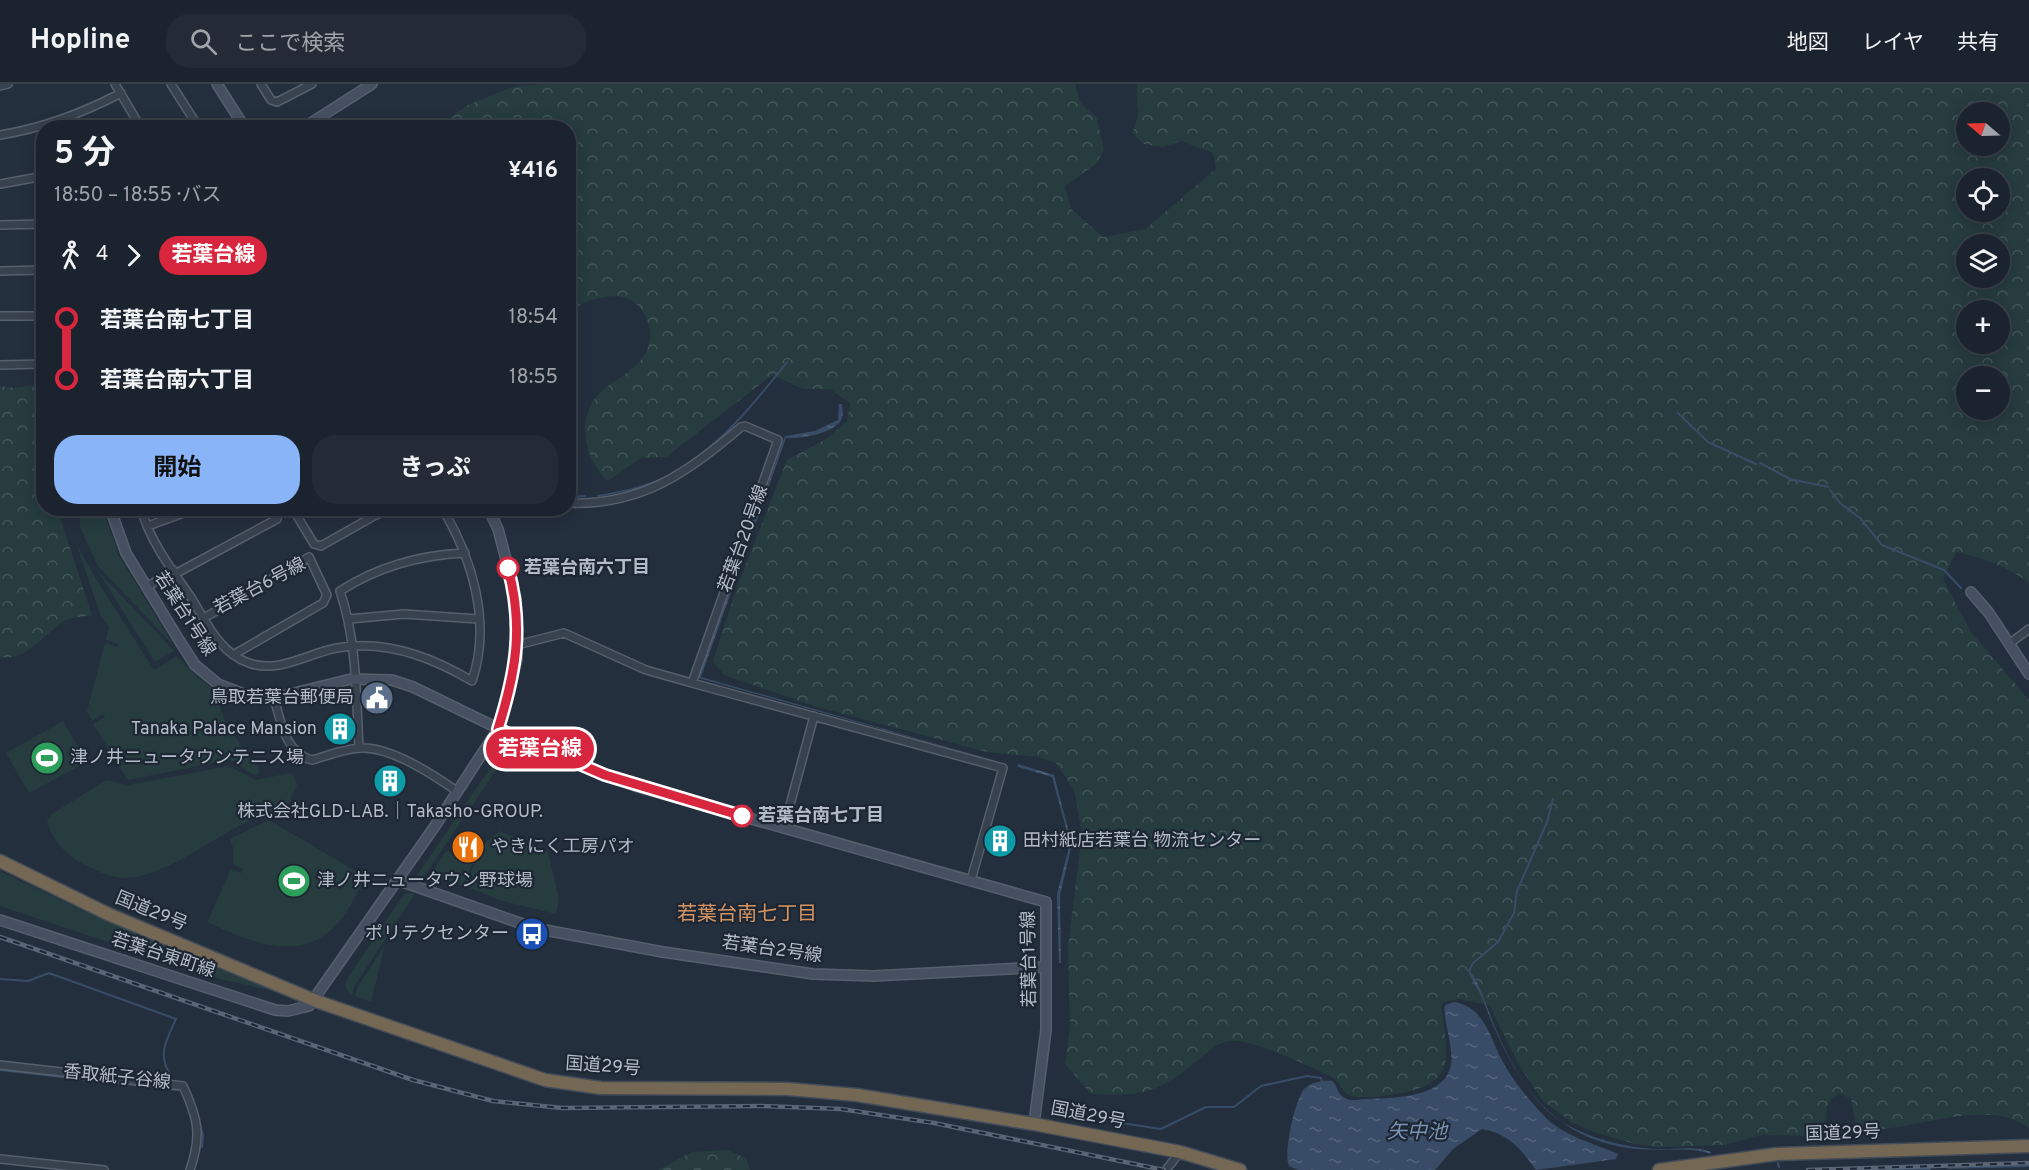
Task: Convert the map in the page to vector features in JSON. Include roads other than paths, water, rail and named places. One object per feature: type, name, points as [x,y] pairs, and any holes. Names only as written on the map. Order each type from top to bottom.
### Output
[{"type":"highway","name":"国道29号","points":[[0,861],[108,914],[316,1001],[515,1071],[570,1085],[823,1091],[1034,1124],[1180,1152],[1240,1170]]},
{"type":"highway","name":"国道29号","points":[[1659,1170],[1777,1154],[2029,1146]]},
{"type":"street","points":[[0,86],[8,84]]},
{"type":"street","points":[[115,84],[136,120]]},
{"type":"street","points":[[171,84],[194,120]]},
{"type":"street","points":[[218,84],[240,120]]},
{"type":"street","points":[[261,84],[272,100],[280,102],[312,84]]},
{"type":"street","points":[[314,120],[360,87],[372,84]]},
{"type":"street","points":[[61,120],[92,108],[121,93]]},
{"type":"street","points":[[0,135],[36,126]]},
{"type":"street","points":[[0,184],[36,177]]},
{"type":"street","points":[[0,225],[36,224]]},
{"type":"street","points":[[0,272],[36,270]]},
{"type":"street","points":[[0,316],[36,316]]},
{"type":"street","points":[[0,365],[36,364]]},
{"type":"street","name":"若葉台20号線","points":[[576,502],[621,499],[650,489],[703,460],[741,427],[745,426],[778,440],[692,683]]},
{"type":"street","name":"若葉台1号線","points":[[112,516],[119,538],[200,670],[230,689],[274,698],[355,678],[392,680],[413,687],[551,754],[635,786],[1046,902],[1045,1056],[1034,1124]]},
{"type":"street","points":[[144,516],[174,572],[223,648],[248,663],[274,667],[338,648],[409,651],[472,681],[479,643],[472,571],[446,516]]},
{"type":"street","points":[[148,526],[175,516]]},
{"type":"street","points":[[147,587],[277,519],[278,516]]},
{"type":"street","points":[[297,516],[314,544],[321,546],[374,516]]},
{"type":"street","points":[[316,1001],[498,729],[511,688],[517,645],[516,599],[493,516]]},
{"type":"street","points":[[359,747],[353,647],[349,618],[340,591],[358,579],[385,567],[435,555],[465,553]]},
{"type":"street","name":"若葉台6号線","points":[[204,618],[309,557],[327,595],[323,603],[234,655]]},
{"type":"street","points":[[1971,592],[1989,613],[2029,674]]},
{"type":"street","points":[[349,618],[413,614],[478,619]]},
{"type":"street","points":[[2009,644],[2029,629]]},
{"type":"street","points":[[517,645],[564,633],[646,670],[1003,768],[971,880]]},
{"type":"street","points":[[274,698],[290,747],[297,753],[312,760],[359,747],[371,748],[398,758],[436,777],[458,792]]},
{"type":"street","points":[[784,827],[814,716]]},
{"type":"street","name":"若葉台2号線","points":[[398,880],[534,928],[663,952],[813,974],[874,976],[1044,968]]},
{"type":"street","name":"若葉台東町線","points":[[0,920],[275,1010],[300,1010],[316,1001]]},
{"type":"street","name":"香取紙子谷線","points":[[0,1065],[183,1086],[198,1130],[198,1146],[190,1170]]},
{"type":"street","points":[[1166,1170],[1180,1152]]},
{"type":"street","points":[[0,1159],[104,1170]]},
{"type":"water","points":[[839,404],[842,404],[843,412],[839,423],[834,427],[814,435],[786,438],[701,677],[1007,764],[698,678],[785,436],[815,431],[838,420]]},
{"type":"water","points":[[1018,764],[1054,775],[1072,844],[1060,895],[1061,963],[1059,963],[1057,894],[1070,843],[1052,777],[1018,767]]},
{"type":"water","points":[[1468,970],[1478,984],[1503,1045],[1493,1025]]},
{"type":"water","name":"矢中池","points":[[1454,1002],[1465,1005],[1480,1017],[1508,1071],[1547,1119],[1572,1135],[1618,1154],[1616,1159],[1536,1170],[1507,1138],[1482,1129],[1453,1149],[1435,1170],[1298,1170],[1289,1166],[1289,1139],[1294,1114],[1301,1094],[1311,1084],[1332,1081],[1342,1096],[1353,1100],[1403,1097],[1429,1090],[1439,1084],[1447,1076],[1451,1065],[1445,1005]]},
{"type":"water","points":[[1567,1125],[1621,1145],[1657,1149],[1698,1149],[1711,1152],[1710,1154],[1693,1150],[1648,1150],[1628,1148],[1598,1141]]},
{"type":"waterway","points":[[598,496],[651,483],[668,476],[703,453],[733,425],[787,362]]},
{"type":"waterway","points":[[1678,413],[1708,442],[1756,464]]},
{"type":"waterway","points":[[1760,463],[1790,479],[1828,487]]},
{"type":"waterway","points":[[1830,490],[1840,503],[1860,518],[1882,545],[1944,570],[1961,588]]},
{"type":"waterway","points":[[576,497],[585,496]]},
{"type":"waterway","points":[[1469,971],[1473,963],[1498,942],[1514,913],[1517,891],[1547,822],[1553,799]]},
{"type":"waterway","points":[[0,979],[28,981],[49,973],[176,1019],[164,1053],[164,1060],[170,1074]]},
{"type":"waterway","points":[[0,1070],[178,1090]]},
{"type":"waterway","points":[[1115,1122],[1161,1129],[1206,1107],[1234,1107],[1261,1086],[1307,1076],[1321,1078],[1322,1082]]},
{"type":"waterway","points":[[191,1095],[203,1135],[202,1147]]},
{"type":"waterway","points":[[1778,1163],[1779,1167]]},
{"type":"waterway","points":[[1948,1168],[2029,1166]]},
{"type":"waterway","points":[[1886,1170],[1930,1169]]},
{"type":"railway","points":[[0,937],[413,1080],[493,1101],[562,1108],[761,1106],[841,1109],[934,1123],[1164,1170]]},
{"type":"railway","points":[[1808,1170],[2029,1163]]},
{"type":"place","name":"若葉台南六丁目","points":[[508,568]]},
{"type":"place","name":"鳥取若葉台郵便局","points":[[377,698]]},
{"type":"place","name":"Tanaka Palace Mansion","points":[[340,729]]},
{"type":"place","name":"津ノ井ニュータウンテニス場","points":[[47,758]]},
{"type":"place","name":"株式会社GLD-LAB.｜Takasho-GROUP.","points":[[390,781]]},
{"type":"place","name":"若葉台南七丁目","points":[[742,816]]},
{"type":"place","name":"田村紙店若葉台 物流センター","points":[[1000,841]]},
{"type":"place","name":"やきにく工房パオ","points":[[468,847]]},
{"type":"place","name":"津ノ井ニュータウン野球場","points":[[294,881]]},
{"type":"place","name":"ポリテクセンター","points":[[532,934]]},
{"type":"district","name":"若葉台南七丁目","points":[[747,915]]}]
